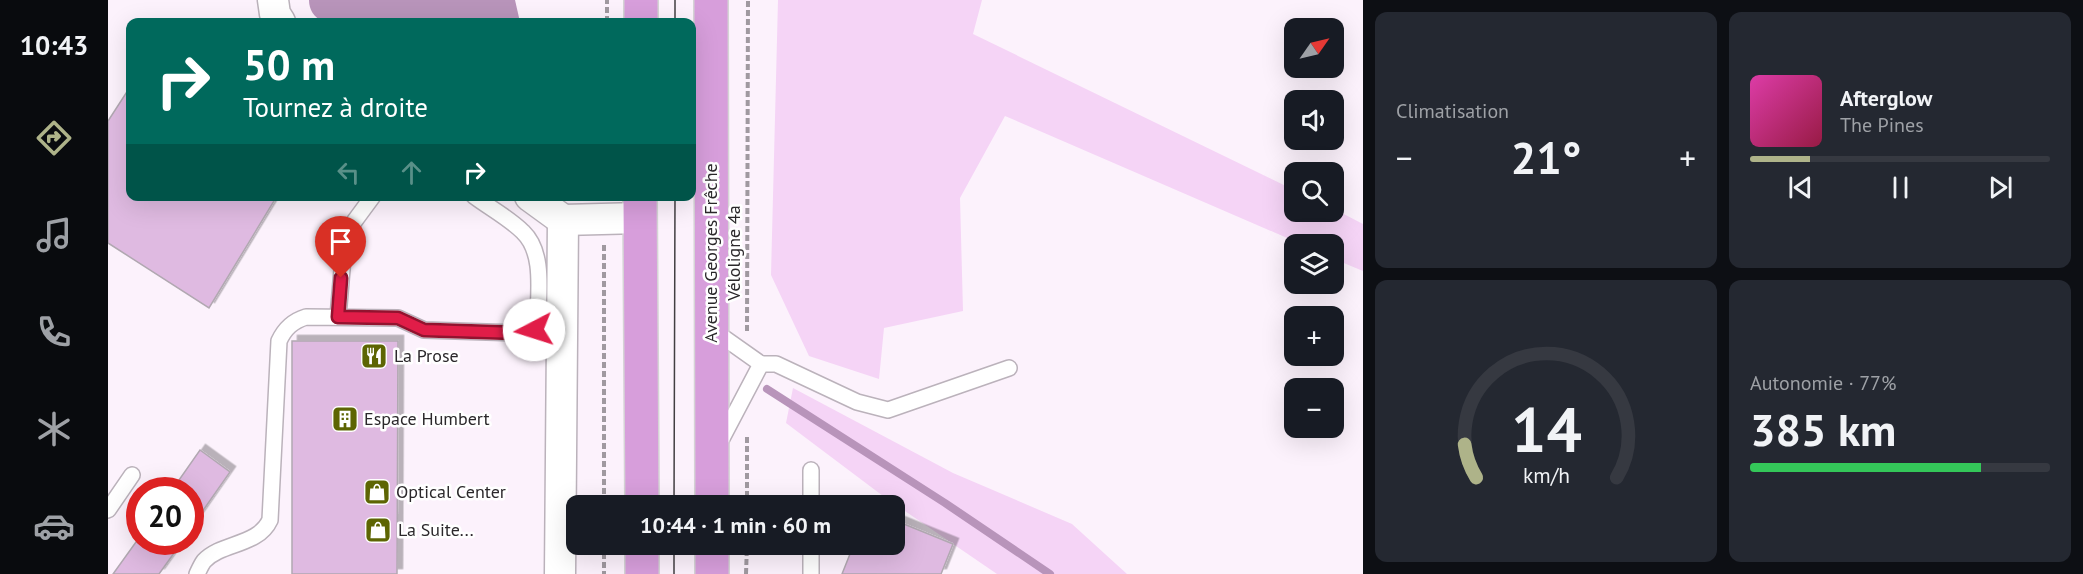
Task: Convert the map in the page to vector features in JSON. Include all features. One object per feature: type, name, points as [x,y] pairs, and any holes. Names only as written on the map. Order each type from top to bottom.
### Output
[{"type":"main road","points":[[641,0],[641,18]]},
{"type":"main road","name":"Avenue Georges Frêche","points":[[711,0],[712,495]]},
{"type":"main road","points":[[640,207],[642,495]]},
{"type":"main road","points":[[642,555],[642,574]]},
{"type":"main road","points":[[712,555],[712,574]]},
{"type":"street","points":[[273,0],[278,18]]},
{"type":"street","points":[[537,201],[563,220],[604,219],[640,207]]},
{"type":"street","points":[[560,574],[563,220]]},
{"type":"lane","points":[[338,317],[345,234],[369,201]]},
{"type":"lane","points":[[197,574],[205,561],[256,535],[266,528],[270,520],[279,341],[284,330],[296,320],[306,317],[398,318],[424,330],[518,333],[534,330],[538,321],[538,262],[530,242],[523,232],[481,201]]},
{"type":"lane","points":[[711,329],[761,364],[776,364],[857,402],[888,410],[1009,368]]},
{"type":"lane","points":[[711,458],[761,364]]},
{"type":"lane","points":[[811,470],[811,495]]},
{"type":"lane","points":[[108,510],[132,475]]},
{"type":"lane","points":[[811,555],[811,574]]},
{"type":"path","points":[[607,0],[607,18]]},
{"type":"path","name":"Véloligne 4a","points":[[747,355],[748,0]]},
{"type":"path","points":[[604,219],[604,495]]},
{"type":"path","points":[[747,437],[747,495]]},
{"type":"path","points":[[604,555],[604,574]]},
{"type":"path","points":[[747,555],[747,574]]},
{"type":"shaded area","points":[[309,0],[515,0],[519,18],[317,18],[310,7]]},
{"type":"shaded area","points":[[778,0],[982,0],[973,34],[1284,185],[1284,222],[1344,222],[1344,214],[1363,224],[1363,271],[1344,263],[1344,234],[1284,234],[1284,237],[1005,116],[960,198],[963,311],[884,328],[879,379],[809,356],[771,275]]},
{"type":"shaded area","points":[[793,388],[953,473],[1072,524],[1127,574],[997,574],[905,511],[905,495],[882,495],[786,423]]},
{"type":"building","points":[[126,93],[126,201],[274,201],[209,308],[108,243],[108,121]]},
{"type":"building","name":"Espace Humbert","points":[[292,341],[398,341],[397,574],[292,574]]},
{"type":"building","points":[[200,450],[230,472],[204,509],[204,477],[181,477]]},
{"type":"building","points":[[905,524],[953,544],[941,574],[842,574],[850,555],[905,555]]},
{"type":"building","points":[[127,555],[173,555],[159,574],[113,574]]},
{"type":"waterway","points":[[767,389],[945,503],[1050,574]]},
{"type":"tram line","points":[[675,0],[675,18]]},
{"type":"tram line","points":[[674,495],[675,201]]},
{"type":"tram line","points":[[674,555],[674,574]]},
{"type":"place","name":"La Prose","points":[[374,356]]},
{"type":"place","name":"Espace Humbert","points":[[345,419]]},
{"type":"place","name":"Optical Center","points":[[377,492]]},
{"type":"place","name":"La Suite...","points":[[378,530]]},
{"type":"route","points":[[341,278],[338,317],[398,318],[424,330],[528,333],[534,330]]}]
